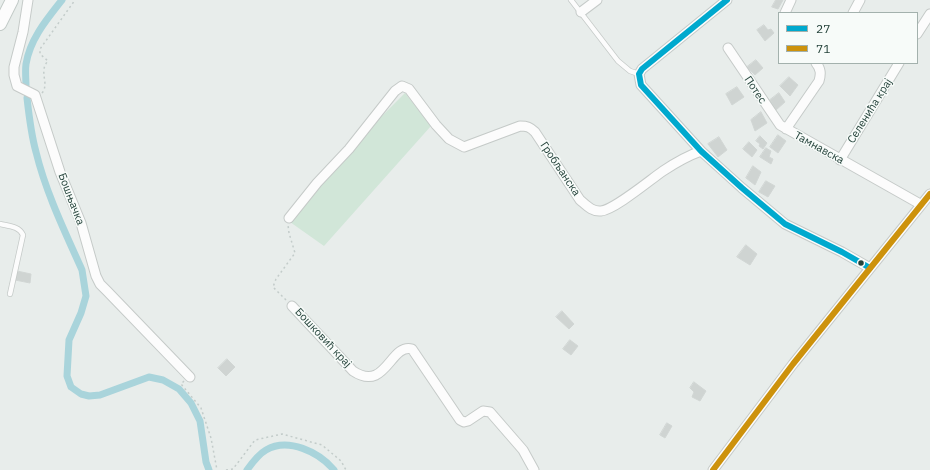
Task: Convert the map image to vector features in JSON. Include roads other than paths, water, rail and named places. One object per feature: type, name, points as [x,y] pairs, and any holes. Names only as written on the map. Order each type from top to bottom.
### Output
[{"type":"main road","points":[[0,24],[12,0]]},
{"type":"street","name":"Бошњачка","points":[[28,0],[23,32],[14,67],[14,75],[17,86],[35,95],[60,172],[80,223],[93,269],[100,284],[190,377]]},
{"type":"street","points":[[581,12],[597,0]]},
{"type":"street","points":[[727,0],[642,69],[639,74],[641,85],[701,151],[785,224],[842,252],[870,268]]},
{"type":"street","points":[[785,12],[791,0]]},
{"type":"street","points":[[854,12],[860,0]]},
{"type":"street","points":[[918,32],[930,14]]},
{"type":"street","name":"Потес","points":[[728,48],[780,126],[786,129]]},
{"type":"street","name":"Селенића крај","points":[[840,160],[898,64]]},
{"type":"street","name":"Тамнавска","points":[[820,65],[819,82],[786,129],[920,204]]},
{"type":"street","name":"Гробљанска","points":[[289,218],[395,91],[402,86],[409,89],[436,126],[449,139],[464,147],[520,126],[531,128],[580,200],[587,207],[595,211],[603,211],[619,202],[677,162],[701,151]]},
{"type":"street","points":[[713,470],[793,364],[920,204],[930,194]]},
{"type":"street","name":"Бошковић крај","points":[[292,306],[353,370],[359,374],[374,376],[383,370],[401,351],[407,348],[412,349],[460,420],[464,422],[468,421],[483,411],[490,412],[523,450],[534,470]]},
{"type":"lane","points":[[571,0],[618,61],[630,71],[639,74]]},
{"type":"lane","points":[[0,224],[17,228],[23,235],[10,294]]},
{"type":"waterway","points":[[26,86],[26,64],[31,46],[40,30],[62,0]]},
{"type":"waterway","points":[[27,98],[31,132],[40,167],[56,212],[82,270],[86,296],[81,313],[69,340],[67,376],[71,387],[81,394],[89,396],[100,395],[149,377],[163,380],[179,389],[191,403],[200,421],[206,462],[209,470]]},
{"type":"waterway","points":[[247,470],[263,452],[275,446],[284,445],[303,448],[312,452],[328,463],[334,470]]}]
